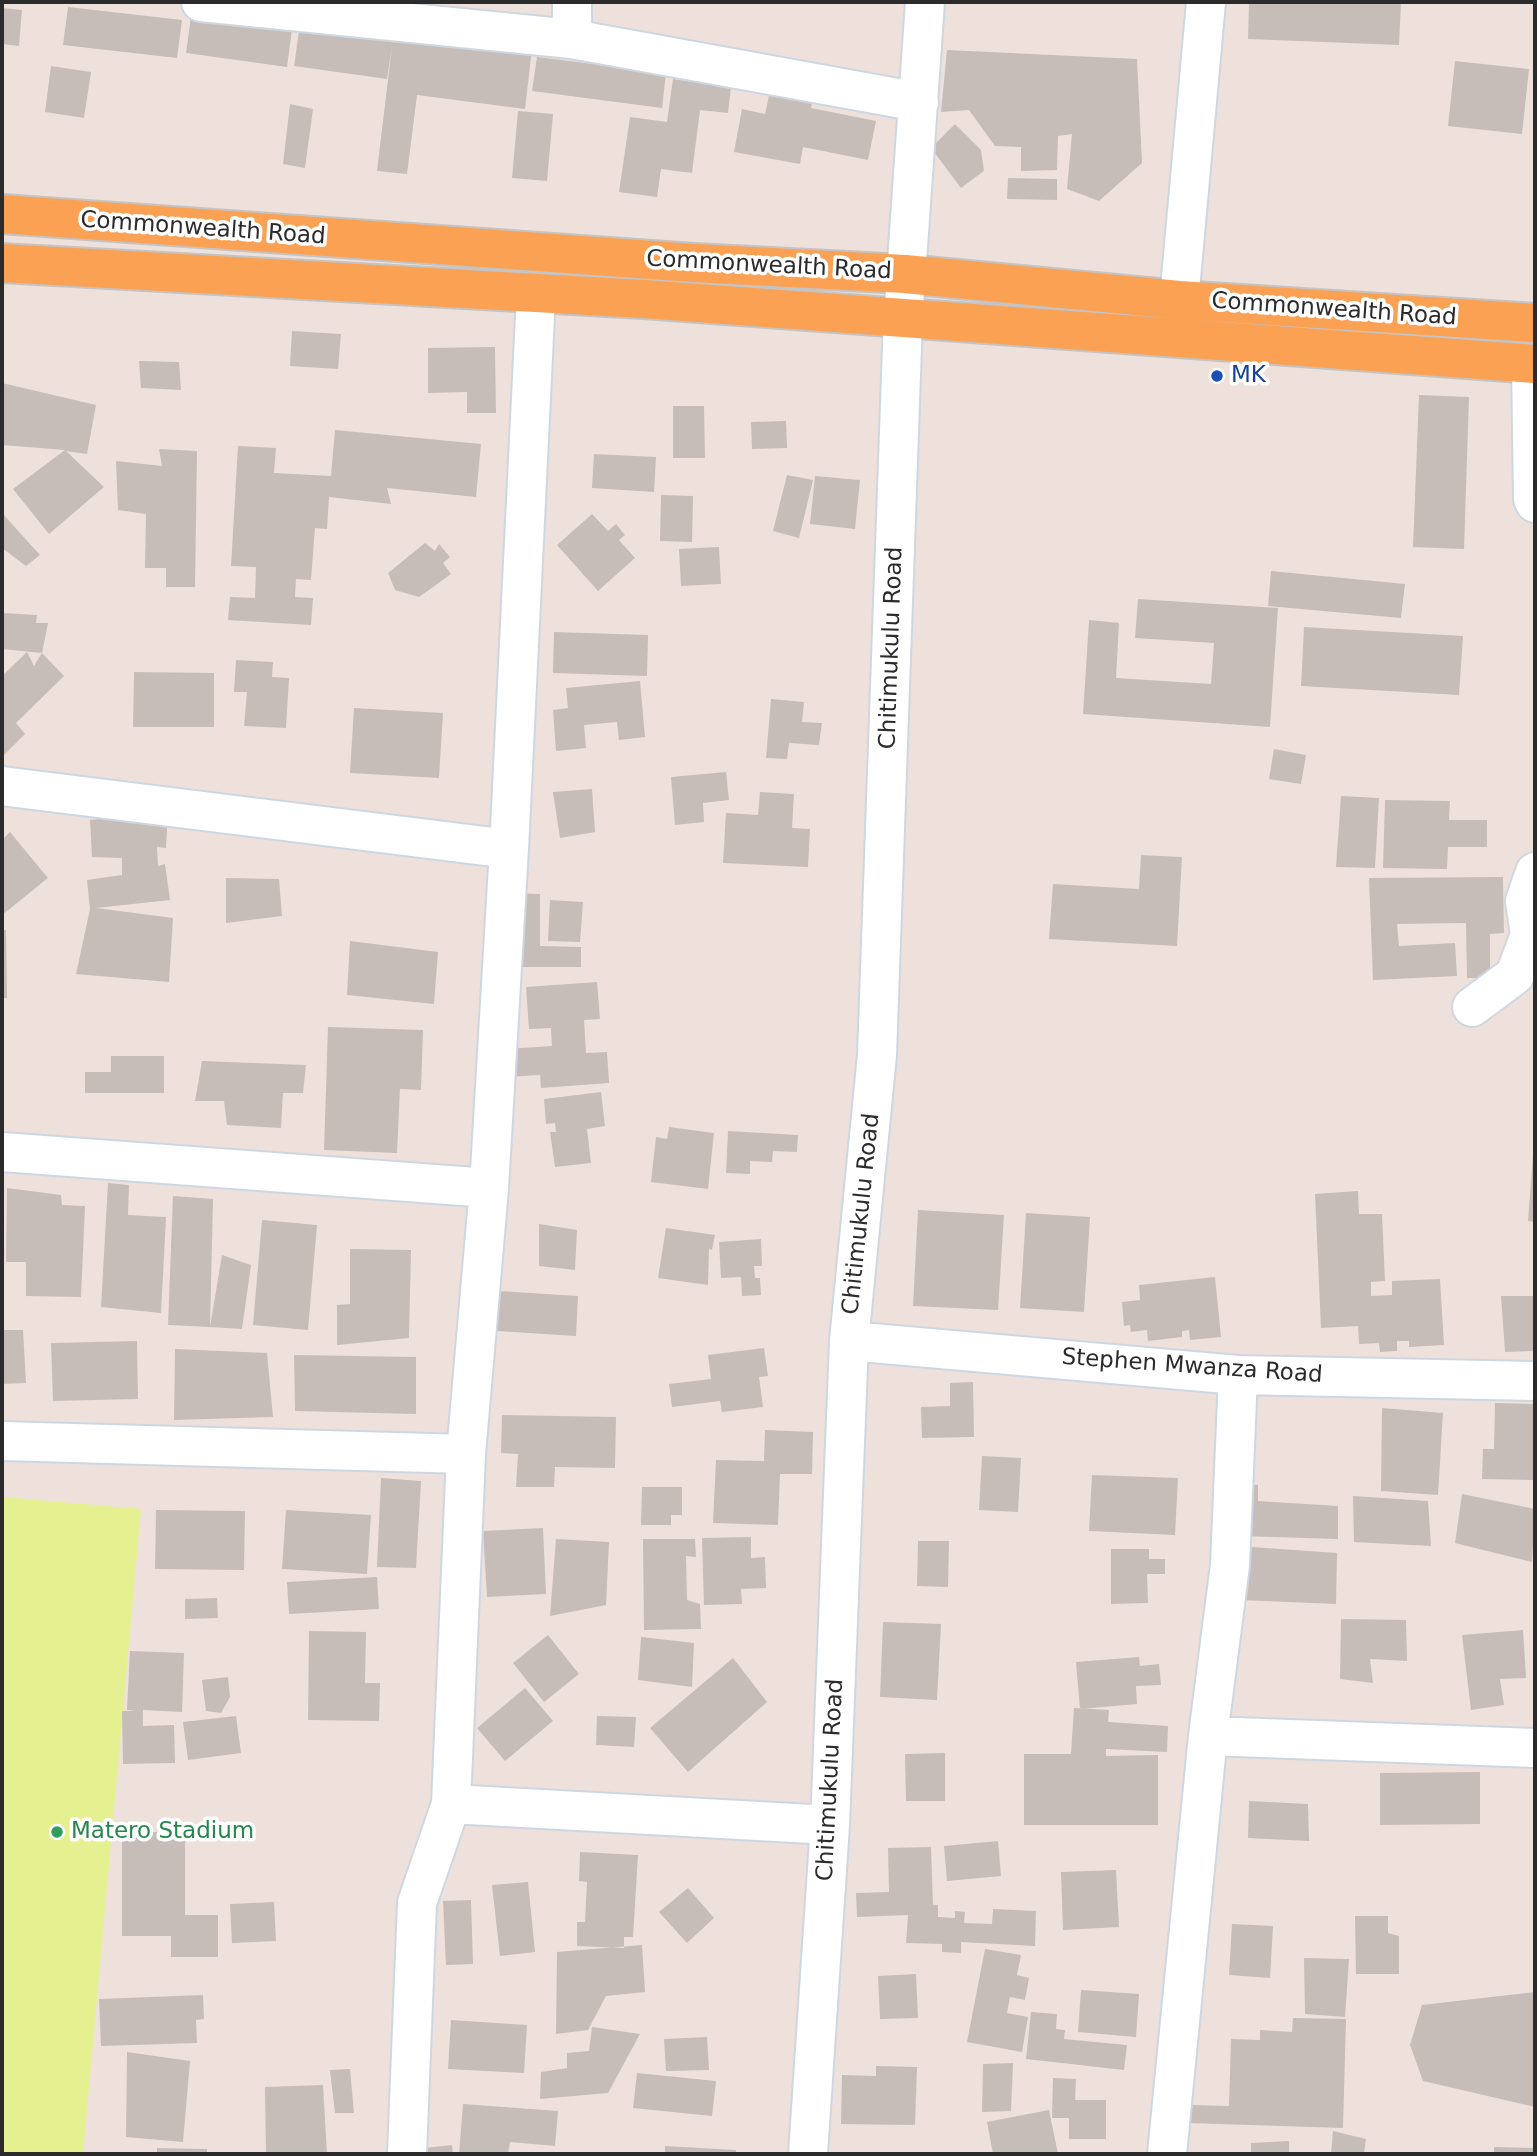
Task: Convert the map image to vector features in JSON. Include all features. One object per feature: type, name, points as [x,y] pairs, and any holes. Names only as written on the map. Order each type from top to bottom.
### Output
[{"type":"main road","name":"Commonwealth Road","points":[[2,214],[667,261],[905,274],[1179,300],[1535,323]]},
{"type":"main road","name":"Commonwealth Road","points":[[2,263],[643,299],[1533,364]]},
{"type":"street","points":[[201,2],[572,20],[919,102]]},
{"type":"street","name":"Chitimukulu Road","points":[[808,2154],[830,1825],[849,1341],[877,1055],[905,274],[925,2]]},
{"type":"street","points":[[1179,300],[1206,2]]},
{"type":"street","points":[[407,2154],[417,1903],[451,1804],[466,1454],[489,1188],[509,849],[536,295]]},
{"type":"street","points":[[1533,364],[1535,503]]},
{"type":"street","points":[[2,786],[509,849]]},
{"type":"street","points":[[1472,1007],[1515,975],[1530,935],[1525,901],[1535,872]]},
{"type":"street","points":[[2,1152],[489,1188]]},
{"type":"street","name":"Stephen Mwanza Road","points":[[849,1341],[1238,1375],[1535,1381]]},
{"type":"street","points":[[1167,2154],[1208,1736],[1230,1565],[1238,1375]]},
{"type":"street","points":[[2,1441],[466,1454]]},
{"type":"street","points":[[1208,1736],[1535,1748]]},
{"type":"street","points":[[451,1804],[830,1825]]},
{"type":"green space","name":"Matero Stadium","points":[[2,1497],[141,1509],[83,2154],[2,2154]]},
{"type":"building","points":[[1249,2],[1401,2],[1399,45],[1248,39]]},
{"type":"building","points":[[68,7],[182,20],[177,58],[63,45]]},
{"type":"building","points":[[2,8],[22,10],[19,46],[2,44]]},
{"type":"building","points":[[192,9],[293,22],[287,67],[186,53]]},
{"type":"building","points":[[300,24],[532,49],[525,109],[417,95],[407,174],[377,171],[392,46],[387,79],[294,66]]},
{"type":"building","points":[[947,50],[1137,59],[1142,163],[1099,201],[1067,189],[1072,134],[1058,136],[1057,170],[1021,171],[1021,147],[995,146],[969,110],[941,112]]},
{"type":"building","points":[[537,57],[666,73],[662,108],[532,91]]},
{"type":"building","points":[[1455,61],[1529,69],[1522,134],[1448,126]]},
{"type":"building","points":[[51,66],[91,72],[84,118],[45,112]]},
{"type":"building","points":[[673,79],[731,87],[728,113],[700,110],[692,173],[661,169],[657,197],[619,192],[630,117],[667,122]]},
{"type":"building","points":[[770,91],[813,99],[811,108],[876,121],[868,160],[803,147],[800,164],[734,152],[742,109],[765,114]]},
{"type":"building","points":[[290,104],[313,109],[305,168],[283,164]]},
{"type":"building","points":[[518,111],[553,114],[547,181],[512,178]]},
{"type":"building","points":[[955,124],[981,150],[984,171],[961,188],[931,148]]},
{"type":"building","points":[[1008,178],[1057,179],[1057,200],[1007,199]]},
{"type":"building","points":[[292,331],[341,334],[338,369],[290,366]]},
{"type":"building","points":[[495,347],[496,413],[467,413],[467,392],[428,393],[428,348]]},
{"type":"building","points":[[139,361],[179,362],[181,390],[141,388]]},
{"type":"building","points":[[2,383],[96,405],[87,454],[66,451],[104,487],[49,534],[13,489],[65,450],[2,445]]},
{"type":"building","points":[[1419,395],[1469,397],[1464,549],[1413,547]]},
{"type":"building","points":[[673,406],[704,406],[705,458],[673,458]]},
{"type":"building","points":[[786,421],[787,448],[752,449],[751,422]]},
{"type":"building","points":[[335,430],[481,444],[476,497],[387,488],[391,504],[329,497],[327,529],[315,528],[311,580],[296,579],[295,597],[313,598],[311,625],[228,620],[230,597],[255,598],[256,567],[231,566],[238,446],[276,448],[274,473],[331,476]]},
{"type":"building","points":[[159,449],[197,451],[195,587],[166,587],[166,568],[145,568],[146,514],[118,510],[116,461],[162,466]]},
{"type":"building","points":[[594,454],[656,457],[654,492],[592,488]]},
{"type":"building","points":[[787,475],[813,480],[799,538],[773,531]]},
{"type":"building","points":[[815,476],[860,480],[855,529],[810,524]]},
{"type":"building","points":[[661,495],[693,496],[692,542],[660,541]]},
{"type":"building","points":[[2,513],[40,555],[26,566],[2,548]]},
{"type":"building","points":[[592,514],[608,531],[616,524],[625,535],[619,540],[635,558],[598,591],[557,545]]},
{"type":"building","points":[[425,543],[435,551],[439,544],[450,557],[443,563],[451,574],[419,597],[395,590],[388,573]]},
{"type":"building","points":[[719,547],[721,584],[681,586],[679,549]]},
{"type":"building","points":[[1271,571],[1405,584],[1401,618],[1268,606]]},
{"type":"building","points":[[1138,599],[1278,608],[1270,727],[1083,714],[1089,620],[1119,623],[1116,678],[1211,684],[1214,643],[1135,638]]},
{"type":"building","points":[[2,613],[37,615],[36,623],[48,623],[42,653],[2,649]]},
{"type":"building","points":[[1304,627],[1463,636],[1459,695],[1301,686]]},
{"type":"building","points":[[554,632],[648,635],[647,676],[553,673]]},
{"type":"building","points":[[27,652],[34,666],[42,653],[64,676],[16,723],[25,734],[2,757],[2,676]]},
{"type":"building","points":[[236,660],[273,662],[272,677],[289,678],[286,728],[244,726],[247,692],[234,692]]},
{"type":"building","points":[[134,672],[214,673],[214,727],[133,727]]},
{"type":"building","points":[[640,681],[645,737],[619,740],[617,722],[584,725],[586,748],[556,751],[553,710],[568,708],[566,688]]},
{"type":"building","points":[[771,699],[804,702],[802,722],[822,723],[819,745],[789,743],[787,759],[766,758]]},
{"type":"building","points":[[354,708],[443,713],[439,778],[350,773]]},
{"type":"building","points":[[1274,749],[1306,755],[1301,784],[1269,779]]},
{"type":"building","points":[[726,772],[729,800],[703,803],[704,822],[675,825],[671,777]]},
{"type":"building","points":[[592,789],[595,832],[560,838],[553,792]]},
{"type":"building","points":[[760,792],[794,794],[792,828],[810,829],[808,867],[723,863],[726,813],[758,815]]},
{"type":"building","points":[[1341,796],[1379,798],[1375,868],[1336,867]]},
{"type":"building","points":[[1385,800],[1450,801],[1449,820],[1487,820],[1487,847],[1448,847],[1447,869],[1383,868]]},
{"type":"building","points":[[168,811],[166,848],[157,847],[158,866],[165,864],[170,900],[96,908],[173,918],[169,982],[76,974],[90,909],[87,880],[122,875],[122,858],[92,857],[90,820]]},
{"type":"building","points":[[10,832],[48,878],[2,915],[2,840]]},
{"type":"building","points":[[1141,855],[1182,857],[1177,946],[1049,939],[1053,884],[1139,889]]},
{"type":"building","points":[[1503,877],[1504,933],[1490,934],[1490,978],[1467,978],[1466,923],[1397,924],[1399,946],[1455,943],[1457,976],[1373,980],[1369,878]]},
{"type":"building","points":[[226,878],[279,879],[282,916],[226,923]]},
{"type":"building","points":[[508,893],[540,894],[540,946],[581,947],[581,967],[508,967]]},
{"type":"building","points":[[550,900],[583,902],[580,942],[548,941]]},
{"type":"building","points":[[2,930],[6,930],[7,998],[2,998]]},
{"type":"building","points":[[350,941],[438,952],[434,1004],[347,995]]},
{"type":"building","points":[[597,982],[600,1019],[584,1020],[586,1053],[607,1052],[609,1083],[541,1088],[540,1075],[507,1077],[505,1049],[552,1046],[551,1028],[529,1029],[526,987]]},
{"type":"building","points":[[328,1027],[423,1030],[421,1090],[400,1089],[397,1153],[324,1150]]},
{"type":"building","points":[[111,1056],[164,1056],[164,1093],[85,1093],[85,1072],[111,1072]]},
{"type":"building","points":[[202,1061],[306,1065],[303,1093],[283,1093],[281,1128],[227,1125],[224,1101],[195,1101]]},
{"type":"building","points":[[601,1092],[605,1126],[587,1129],[591,1163],[555,1167],[550,1132],[556,1132],[555,1123],[546,1124],[544,1099]]},
{"type":"building","points":[[669,1127],[714,1133],[708,1189],[651,1182],[656,1137],[667,1139]]},
{"type":"building","points":[[728,1131],[798,1135],[797,1152],[773,1151],[772,1162],[750,1161],[750,1174],[726,1173]]},
{"type":"building","points":[[1535,1155],[1535,1222],[1528,1221]]},
{"type":"building","points":[[108,1183],[129,1185],[128,1215],[166,1217],[161,1313],[101,1307]]},
{"type":"building","points":[[7,1188],[61,1195],[62,1205],[85,1206],[81,1297],[26,1296],[26,1262],[6,1262]]},
{"type":"building","points":[[1358,1191],[1359,1214],[1382,1214],[1385,1281],[1371,1282],[1371,1296],[1392,1295],[1392,1281],[1440,1279],[1444,1345],[1409,1347],[1409,1341],[1397,1341],[1397,1351],[1380,1352],[1379,1343],[1359,1344],[1358,1326],[1321,1328],[1315,1194]]},
{"type":"building","points":[[173,1196],[213,1199],[210,1327],[168,1325]]},
{"type":"building","points":[[918,1210],[1004,1215],[998,1310],[913,1306]]},
{"type":"building","points":[[1026,1213],[1090,1217],[1084,1312],[1020,1308]]},
{"type":"building","points":[[262,1220],[317,1225],[308,1330],[253,1325]]},
{"type":"building","points":[[539,1224],[577,1230],[575,1270],[539,1266]]},
{"type":"building","points":[[666,1228],[715,1235],[712,1250],[709,1249],[708,1285],[658,1278]]},
{"type":"building","points":[[761,1239],[762,1266],[754,1266],[755,1278],[760,1278],[761,1295],[742,1296],[741,1277],[721,1278],[719,1242]]},
{"type":"building","points":[[350,1249],[411,1250],[409,1338],[337,1345],[337,1305],[350,1304]]},
{"type":"building","points":[[222,1255],[251,1265],[242,1329],[210,1327]]},
{"type":"building","points":[[1215,1277],[1221,1337],[1190,1340],[1189,1330],[1182,1331],[1182,1337],[1148,1341],[1147,1330],[1131,1332],[1130,1325],[1124,1326],[1122,1302],[1140,1300],[1139,1285]]},
{"type":"building","points":[[499,1291],[578,1296],[576,1336],[497,1331]]},
{"type":"building","points":[[1501,1296],[1535,1296],[1535,1351],[1505,1352]]},
{"type":"building","points":[[2,1330],[23,1330],[26,1383],[2,1384]]},
{"type":"building","points":[[137,1341],[138,1399],[53,1401],[51,1343]]},
{"type":"building","points":[[764,1348],[768,1376],[759,1377],[763,1407],[722,1412],[720,1401],[672,1407],[669,1384],[711,1379],[708,1355]]},
{"type":"building","points":[[175,1349],[267,1353],[273,1417],[174,1420]]},
{"type":"building","points":[[294,1355],[416,1357],[416,1414],[295,1411]]},
{"type":"building","points":[[973,1382],[974,1437],[922,1438],[921,1407],[950,1406],[950,1383]]},
{"type":"building","points":[[1495,1403],[1535,1404],[1533,1480],[1482,1479],[1483,1449],[1494,1449]]},
{"type":"building","points":[[1382,1408],[1443,1413],[1438,1495],[1381,1491]]},
{"type":"building","points":[[502,1415],[616,1417],[615,1468],[555,1467],[554,1487],[516,1487],[518,1454],[501,1453]]},
{"type":"building","points":[[765,1430],[813,1432],[812,1474],[780,1474],[778,1525],[713,1523],[716,1460],[764,1461]]},
{"type":"building","points":[[982,1456],[1021,1458],[1018,1512],[979,1510]]},
{"type":"building","points":[[1092,1475],[1178,1478],[1175,1535],[1089,1531]]},
{"type":"building","points":[[381,1478],[421,1481],[416,1568],[377,1567]]},
{"type":"building","points":[[1238,1483],[1258,1485],[1258,1501],[1338,1506],[1338,1539],[1239,1536]]},
{"type":"building","points":[[642,1487],[682,1487],[682,1515],[671,1515],[671,1525],[641,1525]]},
{"type":"building","points":[[1462,1494],[1535,1509],[1532,1562],[1455,1543]]},
{"type":"building","points":[[1353,1496],[1428,1501],[1431,1546],[1354,1542]]},
{"type":"building","points":[[156,1510],[245,1511],[244,1570],[155,1569]]},
{"type":"building","points":[[286,1510],[371,1515],[367,1574],[282,1569]]},
{"type":"building","points":[[543,1528],[546,1594],[487,1597],[483,1531]]},
{"type":"building","points":[[751,1537],[751,1558],[765,1557],[766,1588],[741,1589],[742,1604],[704,1605],[702,1538]]},
{"type":"building","points":[[556,1539],[609,1542],[606,1605],[550,1616]]},
{"type":"building","points":[[643,1539],[695,1539],[696,1557],[686,1556],[687,1600],[700,1604],[701,1629],[644,1630]]},
{"type":"building","points":[[918,1541],[949,1541],[948,1587],[917,1586]]},
{"type":"building","points":[[1237,1546],[1337,1553],[1336,1604],[1240,1600]]},
{"type":"building","points":[[1111,1549],[1149,1549],[1149,1559],[1165,1559],[1165,1574],[1147,1574],[1148,1603],[1111,1604]]},
{"type":"building","points":[[377,1577],[379,1609],[289,1614],[287,1582]]},
{"type":"building","points":[[217,1598],[218,1618],[185,1619],[185,1599]]},
{"type":"building","points":[[1341,1619],[1406,1620],[1407,1661],[1370,1659],[1373,1683],[1340,1679]]},
{"type":"building","points":[[883,1622],[941,1624],[937,1700],[880,1697]]},
{"type":"building","points":[[1523,1630],[1526,1678],[1500,1679],[1504,1705],[1471,1710],[1462,1635]]},
{"type":"building","points":[[309,1631],[366,1632],[365,1683],[380,1683],[379,1721],[308,1720]]},
{"type":"building","points":[[548,1635],[579,1674],[544,1702],[513,1663]]},
{"type":"building","points":[[641,1637],[694,1643],[692,1687],[638,1680]]},
{"type":"building","points":[[130,1651],[184,1653],[182,1712],[143,1710],[143,1726],[174,1725],[175,1763],[123,1764],[122,1711],[136,1711],[127,1710]]},
{"type":"building","points":[[1139,1657],[1140,1666],[1159,1664],[1161,1685],[1136,1686],[1137,1704],[1080,1709],[1076,1662]]},
{"type":"building","points":[[733,1658],[767,1702],[688,1772],[650,1728]]},
{"type":"building","points":[[228,1677],[230,1697],[221,1713],[206,1711],[202,1680]]},
{"type":"building","points":[[525,1688],[553,1721],[505,1761],[477,1728]]},
{"type":"building","points":[[1074,1708],[1109,1710],[1108,1722],[1168,1726],[1167,1752],[1106,1749],[1106,1756],[1158,1755],[1158,1825],[1024,1825],[1024,1754],[1071,1754]]},
{"type":"building","points":[[236,1716],[241,1753],[188,1760],[183,1722]]},
{"type":"building","points":[[597,1716],[636,1717],[634,1747],[596,1745]]},
{"type":"building","points":[[945,1753],[945,1801],[906,1801],[905,1754]]},
{"type":"building","points":[[1480,1772],[1480,1824],[1380,1825],[1380,1773]]},
{"type":"building","points":[[1249,1801],[1308,1804],[1309,1841],[1248,1838]]},
{"type":"building","points":[[122,1832],[185,1832],[185,1915],[218,1915],[218,1957],[171,1957],[171,1936],[122,1936]]},
{"type":"building","points":[[998,1841],[1001,1876],[947,1881],[944,1846]]},
{"type":"building","points":[[931,1847],[933,1905],[938,1905],[938,1917],[955,1918],[955,1911],[965,1912],[964,1923],[992,1924],[993,1909],[1036,1911],[1035,1946],[961,1942],[961,1953],[942,1952],[942,1944],[906,1943],[908,1915],[857,1917],[856,1893],[889,1892],[888,1848]]},
{"type":"building","points":[[580,1852],[638,1855],[633,1937],[624,1937],[624,1948],[577,1946],[577,1922],[585,1922],[587,1882],[579,1881]]},
{"type":"building","points":[[1116,1870],[1119,1927],[1063,1930],[1061,1872]]},
{"type":"building","points":[[528,1882],[535,1952],[500,1956],[492,1885]]},
{"type":"building","points":[[688,1888],[714,1918],[687,1943],[659,1912]]},
{"type":"building","points":[[471,1900],[473,1964],[446,1965],[443,1901]]},
{"type":"building","points":[[274,1902],[276,1941],[232,1943],[230,1904]]},
{"type":"building","points":[[1355,1916],[1388,1916],[1388,1933],[1399,1936],[1399,1974],[1356,1974]]},
{"type":"building","points":[[1232,1924],[1273,1926],[1270,1978],[1229,1975]]},
{"type":"building","points":[[642,1945],[645,1992],[606,1996],[588,2030],[556,2034],[557,1952]]},
{"type":"building","points":[[985,1949],[1021,1955],[1017,1975],[1029,1978],[1025,2000],[1010,1997],[1007,2013],[1028,2017],[1022,2052],[967,2042]]},
{"type":"building","points":[[1304,1958],[1349,1959],[1345,2017],[1305,2014]]},
{"type":"building","points":[[916,1974],[918,2018],[880,2019],[878,1976]]},
{"type":"building","points":[[1081,1990],[1139,1994],[1136,2037],[1078,2032]]},
{"type":"building","points":[[1535,1992],[1535,2107],[1423,2081],[1410,2045],[1422,2005]]},
{"type":"building","points":[[203,1995],[204,2019],[196,2020],[197,2043],[101,2046],[99,1999]]},
{"type":"building","points":[[1031,2012],[1057,2014],[1056,2029],[1065,2030],[1064,2039],[1127,2045],[1124,2070],[1026,2059]]},
{"type":"building","points":[[1293,2018],[1346,2019],[1343,2128],[1188,2123],[1189,2105],[1229,2106],[1231,2039],[1260,2040],[1260,2030],[1292,2032]]},
{"type":"building","points":[[451,2020],[527,2025],[524,2073],[448,2069]]},
{"type":"building","points":[[592,2027],[640,2034],[608,2093],[540,2099],[541,2072],[567,2068],[567,2053],[589,2051]]},
{"type":"building","points":[[707,2037],[709,2070],[666,2071],[664,2039]]},
{"type":"building","points":[[127,2052],[190,2061],[183,2142],[126,2137]]},
{"type":"building","points":[[1013,2063],[1011,2111],[982,2112],[983,2064]]},
{"type":"building","points":[[876,2066],[917,2067],[915,2125],[841,2124],[842,2075],[876,2076]]},
{"type":"building","points":[[350,2069],[354,2113],[335,2113],[330,2070]]},
{"type":"building","points":[[637,2073],[716,2081],[712,2116],[633,2108]]},
{"type":"building","points":[[1053,2078],[1076,2079],[1075,2100],[1106,2100],[1106,2139],[1069,2139],[1069,2118],[1052,2118]]},
{"type":"building","points":[[323,2085],[327,2154],[266,2154],[265,2087]]},
{"type":"building","points":[[463,2104],[558,2111],[555,2146],[510,2142],[508,2154],[459,2154]]},
{"type":"building","points":[[1049,2110],[1058,2154],[993,2154],[987,2122]]},
{"type":"building","points":[[1333,2131],[1366,2139],[1364,2154],[1331,2154]]},
{"type":"building","points":[[1289,2141],[1289,2154],[1251,2154],[1251,2143]]},
{"type":"building","points":[[452,2145],[453,2154],[416,2154],[415,2149]]},
{"type":"building","points":[[665,2146],[736,2150],[736,2154],[665,2154]]},
{"type":"building","points":[[1494,2147],[1535,2148],[1535,2154],[1494,2154]]},
{"type":"building","points":[[157,2148],[207,2149],[207,2154],[157,2154]]},
{"type":"place","name":"MK","points":[[1217,376]]},
{"type":"place","name":"Matero Stadium","points":[[57,1832]]}]
